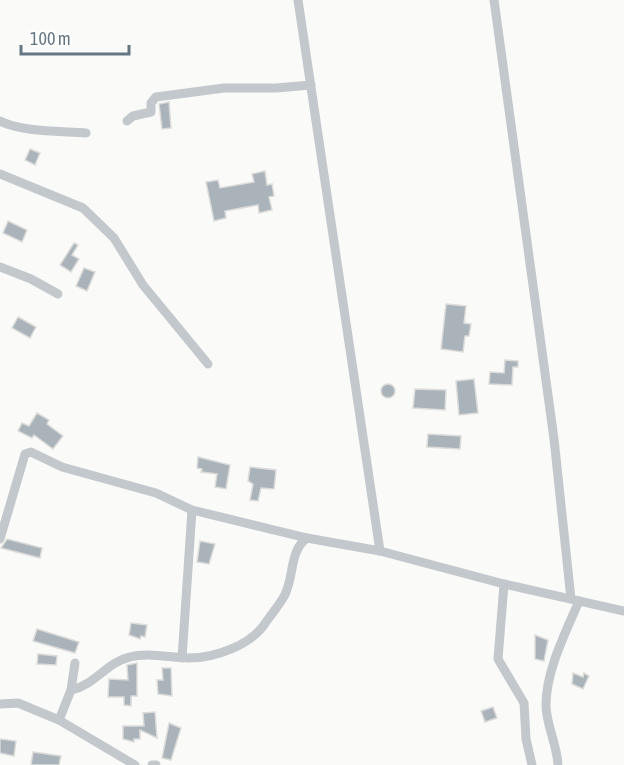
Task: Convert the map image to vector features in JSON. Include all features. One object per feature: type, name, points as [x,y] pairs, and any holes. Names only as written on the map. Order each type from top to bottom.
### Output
[{"type":"street","points":[[298,0],[380,551]]},
{"type":"street","points":[[494,0],[575,600],[546,705],[557,748],[558,765]]},
{"type":"street","points":[[127,122],[132,116],[151,111],[151,103],[156,97],[224,88],[311,85]]},
{"type":"street","points":[[0,121],[7,125],[52,133],[86,133]]},
{"type":"street","points":[[0,174],[83,208],[114,238],[143,285],[208,364]]},
{"type":"street","points":[[0,267],[31,279],[58,294]]},
{"type":"street","points":[[0,539],[25,454],[31,452],[62,467],[156,493],[192,510],[307,537],[380,551],[504,584],[624,610]]},
{"type":"street","points":[[182,658],[192,510]]},
{"type":"street","points":[[71,690],[83,688],[117,662],[130,656],[182,658],[209,655],[241,645],[255,635],[286,595],[295,555],[307,537]]},
{"type":"street","points":[[504,584],[498,659],[524,703],[526,739],[532,765]]},
{"type":"street","points":[[59,720],[71,690],[75,663]]},
{"type":"street","points":[[0,704],[18,703],[59,720],[131,764]]},
{"type":"building","points":[[169,102],[171,128],[162,129],[159,104]]},
{"type":"building","points":[[30,149],[40,153],[35,165],[25,160]]},
{"type":"building","points":[[265,171],[267,185],[272,184],[274,196],[269,197],[272,210],[259,213],[258,205],[225,211],[226,218],[214,221],[206,182],[218,180],[220,188],[254,182],[252,174]]},
{"type":"building","points":[[8,221],[27,230],[22,242],[3,233]]},
{"type":"building","points":[[74,243],[78,245],[72,255],[79,259],[71,272],[60,265]]},
{"type":"building","points":[[84,268],[95,272],[87,291],[76,286]]},
{"type":"building","points":[[446,304],[466,306],[464,323],[471,324],[469,336],[465,336],[463,352],[441,349]]},
{"type":"building","points":[[18,317],[36,327],[30,338],[12,328]]},
{"type":"building","points":[[505,360],[518,361],[518,367],[513,367],[512,385],[489,384],[490,372],[504,373]]},
{"type":"building","points":[[474,379],[478,413],[459,415],[456,381]]},
{"type":"building","points":[[388,384],[393,386],[395,391],[393,396],[388,398],[383,396],[381,391],[383,386]]},
{"type":"building","points":[[415,389],[446,390],[445,410],[413,408]]},
{"type":"building","points":[[37,413],[49,420],[47,424],[63,436],[53,449],[34,435],[32,438],[18,431],[22,423],[29,426]]},
{"type":"building","points":[[428,434],[461,436],[460,449],[427,447]]},
{"type":"building","points":[[198,457],[230,465],[226,489],[215,487],[217,474],[201,472],[202,469],[197,468]]},
{"type":"building","points":[[250,467],[276,470],[274,489],[261,488],[258,501],[250,500],[253,484],[248,481]]},
{"type":"building","points":[[7,539],[42,548],[40,558],[1,548]]},
{"type":"building","points":[[200,541],[215,544],[209,564],[197,562]]},
{"type":"building","points":[[131,623],[147,625],[145,637],[141,636],[140,639],[129,635]]},
{"type":"building","points":[[37,629],[79,642],[75,653],[33,641]]},
{"type":"building","points":[[535,635],[548,640],[544,661],[535,659]]},
{"type":"building","points":[[38,654],[57,656],[56,665],[37,664]]},
{"type":"building","points":[[137,663],[137,696],[131,696],[131,706],[124,705],[124,697],[108,697],[109,679],[128,680],[127,665]]},
{"type":"building","points":[[162,668],[171,668],[172,696],[158,694],[157,680],[163,680]]},
{"type":"building","points":[[573,673],[583,677],[584,673],[589,676],[583,689],[572,684]]},
{"type":"building","points":[[493,707],[497,718],[485,722],[481,711]]},
{"type":"building","points":[[155,712],[157,738],[140,730],[140,739],[134,739],[134,742],[123,739],[123,726],[144,726],[143,713]]},
{"type":"building","points":[[169,723],[181,728],[171,760],[162,758]]},
{"type":"building","points":[[0,739],[16,741],[14,756],[0,753]]},
{"type":"building","points":[[33,752],[61,756],[59,765],[31,765]]}]
